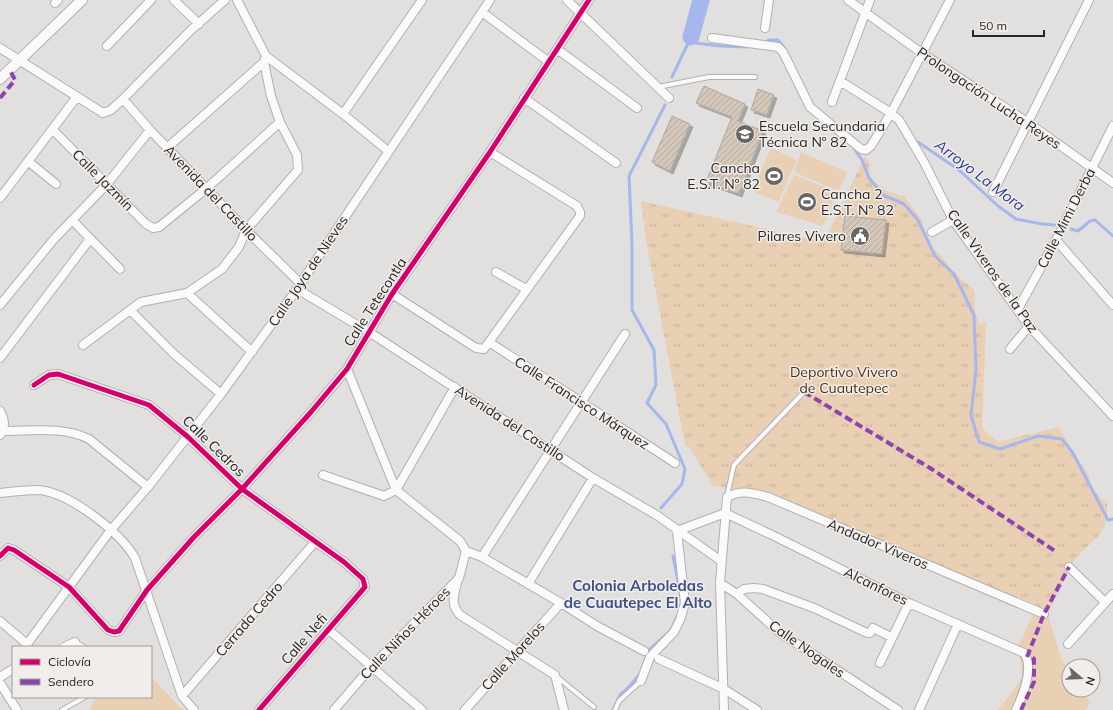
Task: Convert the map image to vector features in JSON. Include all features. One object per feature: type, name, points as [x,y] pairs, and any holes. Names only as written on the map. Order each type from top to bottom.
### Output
[{"type":"street","points":[[0,79],[82,0]]},
{"type":"street","points":[[107,46],[151,0]]},
{"type":"street","points":[[174,0],[199,24]]},
{"type":"street","points":[[0,48],[76,98],[103,113],[112,110],[124,99],[224,0]]},
{"type":"street","points":[[83,345],[131,311],[141,302],[187,293],[222,269],[239,247],[246,230],[298,170],[298,155],[280,122],[270,96],[265,59],[237,0]]},
{"type":"street","points":[[343,114],[422,0]]},
{"type":"street","name":"Calle Joya de Nieves","points":[[26,646],[110,531],[148,487],[252,352],[299,286],[490,0]]},
{"type":"street","points":[[566,0],[669,98]]},
{"type":"street","name":"Calle Tetecontla","points":[[69,587],[108,630],[114,632],[119,630],[147,590],[194,537],[242,489],[311,412],[347,369],[392,294],[490,152],[589,0]]},
{"type":"street","points":[[765,28],[769,0]]},
{"type":"street","name":"Prolongación Lucha Reyes","points":[[848,0],[923,54],[1027,122],[1091,169],[1113,183]]},
{"type":"street","points":[[832,102],[870,0]]},
{"type":"street","points":[[712,38],[756,45],[775,46],[783,52],[814,111],[861,149],[866,150],[891,113],[950,0]]},
{"type":"street","points":[[993,192],[1088,0]]},
{"type":"street","points":[[482,12],[549,62]]},
{"type":"street","points":[[557,49],[637,108]]},
{"type":"street","points":[[265,59],[343,114],[388,151]]},
{"type":"street","points":[[168,147],[265,59]]},
{"type":"street","name":"Calle Viveros de la Paz","points":[[840,81],[891,113],[899,120],[924,162],[954,220],[1029,326],[1113,416]]},
{"type":"street","points":[[0,198],[29,162],[76,98]]},
{"type":"street","points":[[524,98],[616,163]]},
{"type":"street","name":"Avenida del Castillo","points":[[124,99],[150,130],[168,147],[299,286],[593,478],[658,516],[721,561]]},
{"type":"street","points":[[207,188],[280,122]]},
{"type":"street","name":"Calle Jazmín","points":[[53,130],[146,224],[153,228],[159,227],[207,188]]},
{"type":"street","points":[[0,305],[72,220],[107,184],[150,130]]},
{"type":"street","name":"Calle Mimi Derba","points":[[1018,309],[1056,240],[1112,130]]},
{"type":"street","points":[[392,294],[480,349],[484,349],[580,216],[577,206],[490,152]]},
{"type":"street","points":[[29,162],[56,184]]},
{"type":"street","points":[[72,220],[120,269]]},
{"type":"street","points":[[932,232],[954,220]]},
{"type":"street","points":[[0,358],[90,239]]},
{"type":"street","points":[[1056,240],[1113,306]]},
{"type":"street","points":[[496,272],[526,289]]},
{"type":"street","points":[[187,293],[252,352]]},
{"type":"street","points":[[131,311],[174,354],[221,394]]},
{"type":"street","points":[[1010,349],[1029,326]]},
{"type":"street","points":[[482,557],[624,334]]},
{"type":"street","name":"Calle Francisco Márquez","points":[[489,342],[675,463]]},
{"type":"street","points":[[347,369],[396,490],[460,541],[466,551],[482,557],[561,603],[597,626],[644,651]]},
{"type":"street","name":"Calle Cedros","points":[[34,385],[49,375],[58,374],[149,405],[188,436],[242,489],[344,562],[365,583]]},
{"type":"street","points":[[323,475],[378,495],[389,495],[396,490],[455,387]]},
{"type":"street","points":[[0,411],[4,419],[1,433],[67,431],[78,434],[89,440],[148,487]]},
{"type":"street","points":[[528,584],[593,478]]},
{"type":"street","points":[[0,493],[38,490],[55,494],[73,502],[88,512],[130,548],[147,590],[182,696],[194,710]]},
{"type":"street","name":"Andador Viveros","points":[[727,497],[741,491],[768,497],[1044,614]]},
{"type":"street","points":[[724,710],[720,583],[727,497]]},
{"type":"street","points":[[641,681],[650,657],[674,632],[680,620],[685,603],[677,531],[725,513]]},
{"type":"street","name":"Alcanfores","points":[[725,513],[772,534],[909,603],[1024,652],[1028,661],[1026,681],[1016,710]]},
{"type":"street","name":"Cerrada Cedro","points":[[182,696],[315,542]]},
{"type":"street","points":[[0,556],[8,548],[14,550],[69,587]]},
{"type":"street","name":"Calle Niños Héroes","points":[[334,710],[372,666],[459,578],[466,551]]},
{"type":"street","points":[[1069,567],[1105,602]]},
{"type":"street","points":[[459,578],[453,602],[455,609],[460,615],[518,650],[555,675],[564,710]]},
{"type":"street","name":"Calle Nefi","points":[[259,710],[329,630],[365,586],[365,583]]},
{"type":"street","name":"Calle Nogales","points":[[720,583],[737,594],[779,632],[898,710]]},
{"type":"street","points":[[737,594],[749,588],[764,589],[814,608],[867,633],[870,633],[873,628],[891,637]]},
{"type":"street","points":[[1068,644],[1113,594]]},
{"type":"street","name":"Calle Morelos","points":[[465,710],[561,603]]},
{"type":"street","points":[[880,663],[891,637],[909,603]]},
{"type":"street","points":[[0,621],[26,646]]},
{"type":"street","points":[[919,710],[958,624]]},
{"type":"street","points":[[329,630],[422,710]]},
{"type":"street","points":[[66,646],[75,642]]},
{"type":"street","points":[[659,659],[724,688],[757,710]]},
{"type":"street","points":[[0,677],[12,670]]},
{"type":"street","points":[[0,683],[17,710]]},
{"type":"lane","points":[[658,87],[709,77],[755,77]]},
{"type":"lane","points":[[727,497],[734,465],[804,392]]},
{"type":"lane","points":[[75,642],[82,646]]},
{"type":"lane","points":[[555,675],[594,707]]},
{"type":"lane","points":[[615,710],[619,701],[641,681]]},
{"type":"lane","points":[[62,710],[83,698]]},
{"type":"green space","name":"Cancha E.S.T. Nº 82","points":[[771,148],[797,160],[778,202],[752,191]]},
{"type":"green space","name":"Cancha E.S.T. Nº 82","points":[[801,152],[847,172],[839,191],[794,172]]},
{"type":"green space","name":"Deportivo Vivero de Cuautepec","points":[[865,156],[869,162],[870,177],[886,191],[905,197],[922,220],[925,240],[943,258],[953,272],[974,290],[975,312],[980,325],[986,321],[982,428],[998,442],[1059,427],[1073,453],[1088,474],[1092,489],[1107,504],[1107,516],[1101,533],[1078,556],[1068,571],[1048,614],[1038,610],[1039,606],[1030,602],[747,490],[713,486],[690,448],[685,445],[646,240],[641,201],[824,242]]},
{"type":"green space","name":"Cancha 2 E.S.T. Nº 82","points":[[794,175],[837,192],[823,226],[776,212]]},
{"type":"green space","points":[[1036,609],[1048,614],[1061,658],[1061,698],[1088,698],[1090,701],[1086,710],[998,710],[1022,678],[1019,644]]},
{"type":"green space","points":[[152,678],[183,710],[89,710],[95,698],[152,698]]},
{"type":"building","points":[[704,86],[745,104],[738,121],[763,131],[739,194],[706,182],[732,117],[696,103]]},
{"type":"building","points":[[758,89],[774,95],[767,115],[751,110]]},
{"type":"building","points":[[672,116],[690,124],[670,171],[652,162]]},
{"type":"building","name":"Pilares Vivero","points":[[845,216],[886,220],[882,254],[841,250]]},
{"type":"waterway","points":[[691,37],[701,0]]},
{"type":"waterway","points":[[672,77],[691,37],[696,43],[748,47]]},
{"type":"waterway","points":[[765,43],[769,40],[778,40],[785,49]]},
{"type":"waterway","points":[[661,508],[682,484],[685,469],[666,424],[647,403],[656,385],[654,350],[632,310],[632,243],[629,176],[665,105]]},
{"type":"waterway","name":"Arroyo La Mora","points":[[918,142],[959,170],[998,206],[1016,219],[1055,225]]},
{"type":"waterway","points":[[853,147],[862,160],[869,178],[883,195],[904,204],[918,220],[935,256],[954,274],[974,315],[976,370],[971,415],[979,442],[1000,449],[1038,436],[1062,439],[1073,453],[1108,520],[1113,519]]},
{"type":"waterway","name":"Arroyo La Mora","points":[[1071,229],[1078,231],[1090,221],[1095,220],[1113,236]]},
{"type":"waterway","points":[[673,556],[681,596]]},
{"type":"waterway","points":[[642,669],[648,651],[671,630],[678,615]]},
{"type":"waterway","points":[[613,710],[620,695],[640,674]]},
{"type":"marked path","points":[[0,98],[15,80],[10,70]]},
{"type":"marked path","points":[[804,392],[930,468],[1055,551]]},
{"type":"marked path","points":[[1027,657],[1044,614],[1069,567]]},
{"type":"marked path","points":[[1021,710],[1034,682],[1034,659],[1028,653]]},
{"type":"cycle path","points":[[0,556],[8,548],[14,550],[69,587],[108,630],[114,632],[119,631],[147,590],[194,537],[242,489],[311,412],[347,369],[392,294],[490,152],[589,0]]},
{"type":"cycle path","points":[[34,385],[49,375],[58,374],[149,405],[188,437],[242,489],[344,562],[363,579],[365,587],[259,710]]},
{"type":"place","name":"Escuela Secundaria Técnica Nº 82","points":[[745,134]]},
{"type":"place","name":"Cancha E.S.T. Nº 82","points":[[774,176]]},
{"type":"place","name":"Cancha 2 E.S.T. Nº 82","points":[[807,202]]},
{"type":"place","name":"Pilares Vivero","points":[[860,236]]},
{"type":"district","name":"Colonia Arboledas de Cuautepec El Alto","points":[[638,594]]}]
